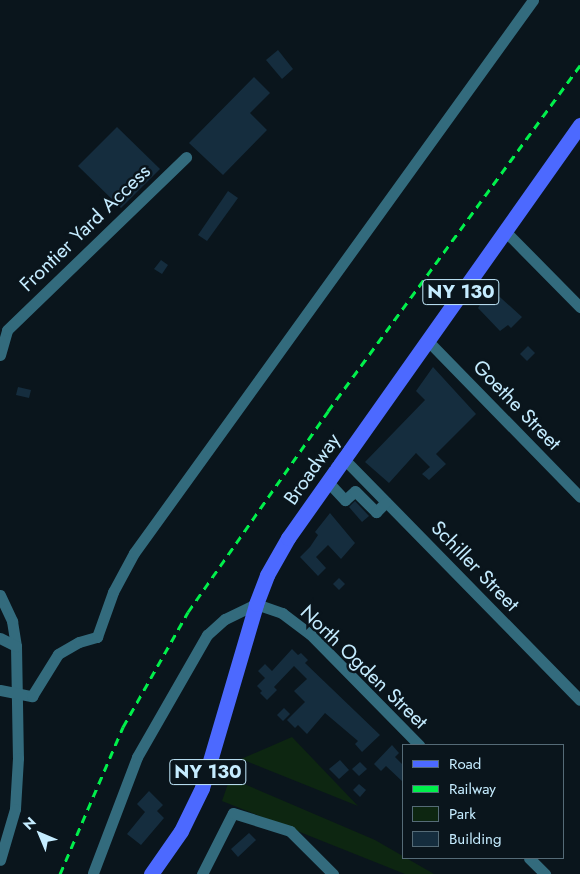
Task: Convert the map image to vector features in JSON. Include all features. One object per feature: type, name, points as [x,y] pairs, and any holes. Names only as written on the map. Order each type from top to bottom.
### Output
[{"type":"main road","name":"Broadway","points":[[151,874],[181,832],[202,788],[256,604],[267,575],[288,538],[580,126]]},
{"type":"street","points":[[0,690],[17,695],[32,696],[58,654],[78,642],[97,637],[113,592],[134,553],[532,0]]},
{"type":"street","name":"Frontier Yard Access","points":[[0,354],[6,330],[186,157]]},
{"type":"street","points":[[505,230],[580,307]]},
{"type":"street","name":"Goethe Street","points":[[428,340],[580,497]]},
{"type":"street","name":"Schiller Street","points":[[344,459],[580,700]]},
{"type":"street","points":[[328,482],[345,500],[355,491],[376,512],[386,502]]},
{"type":"street","points":[[0,595],[12,621],[16,646],[17,695],[15,809],[0,860]]},
{"type":"street","points":[[93,873],[137,757],[207,635],[225,619],[256,604]]},
{"type":"street","name":"North Ogden Street","points":[[256,604],[282,613],[310,634],[418,744]]},
{"type":"street","points":[[0,638],[16,646]]},
{"type":"street","points":[[202,874],[233,813],[290,831],[333,874]]},
{"type":"street","points":[[531,859],[546,874]]},
{"type":"green space","points":[[292,737],[358,806],[241,759]]},
{"type":"green space","points":[[230,778],[375,840],[402,856],[402,859],[408,859],[434,874],[405,874],[222,801]]},
{"type":"building","points":[[278,50],[293,69],[282,79],[266,60]]},
{"type":"building","points":[[254,77],[270,93],[250,113],[267,130],[223,175],[189,143]]},
{"type":"building","points":[[117,127],[160,169],[121,208],[78,166]]},
{"type":"building","points":[[228,191],[238,198],[207,241],[198,235]]},
{"type":"building","points":[[161,260],[168,265],[162,274],[154,269]]},
{"type":"building","points":[[490,288],[522,317],[511,328],[508,325],[500,331],[478,308]]},
{"type":"building","points":[[528,346],[535,353],[527,361],[520,354]]},
{"type":"building","points":[[433,367],[476,414],[436,454],[446,464],[429,480],[422,474],[430,467],[416,453],[389,483],[365,462],[425,400],[416,391]]},
{"type":"building","points":[[18,387],[31,390],[29,398],[16,395]]},
{"type":"building","points":[[355,501],[369,516],[362,522],[349,507]]},
{"type":"building","points":[[330,513],[355,543],[341,559],[328,545],[316,557],[326,568],[318,576],[300,557],[310,547],[318,535],[315,532]]},
{"type":"building","points":[[339,578],[345,584],[339,590],[333,584]]},
{"type":"building","points":[[292,649],[298,655],[301,653],[308,660],[305,663],[380,735],[362,752],[355,744],[358,741],[325,713],[307,734],[298,725],[295,728],[287,720],[305,702],[294,691],[307,679],[294,666],[274,687],[277,690],[267,700],[260,693],[262,691],[257,686],[265,678],[258,671],[265,664],[272,671]]},
{"type":"building","points":[[284,708],[290,714],[283,721],[277,715]]},
{"type":"building","points":[[392,745],[399,753],[395,757],[402,764],[402,781],[386,766],[381,771],[374,764]]},
{"type":"building","points":[[340,760],[349,770],[339,779],[329,769]]},
{"type":"building","points":[[360,762],[367,769],[359,776],[352,769]]},
{"type":"building","points":[[359,784],[366,790],[360,797],[353,790]]},
{"type":"building","points":[[149,791],[163,805],[157,811],[164,818],[141,845],[127,834],[145,812],[137,804]]},
{"type":"building","points":[[249,833],[256,840],[238,857],[231,849]]},
{"type":"railway","points":[[60,874],[123,727],[188,612],[328,411],[580,65]]}]
